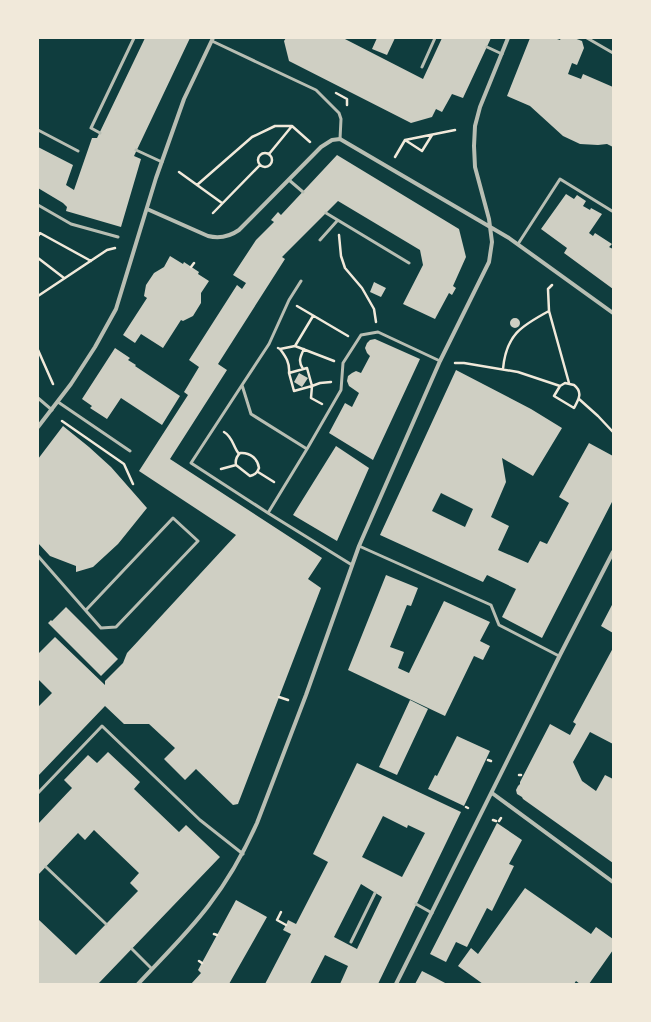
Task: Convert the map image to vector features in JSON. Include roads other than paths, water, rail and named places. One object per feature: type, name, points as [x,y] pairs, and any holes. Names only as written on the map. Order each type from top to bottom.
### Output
[{"type":"street","points":[[138,984],[210,904],[243,854],[263,809],[306,695],[359,546],[440,361],[489,262],[492,242],[490,226],[475,167],[475,126],[480,107],[508,38]]},
{"type":"street","points":[[38,426],[58,402],[95,347],[116,309],[162,162],[184,98],[213,39]]},
{"type":"street","points":[[147,209],[208,236],[224,238],[239,230],[321,147],[332,140],[340,139],[490,226],[518,244],[613,313]]},
{"type":"street","points":[[396,984],[559,656],[613,552]]},
{"type":"street","points":[[492,793],[613,882]]},
{"type":"lane","points":[[100,133],[91,128],[134,38]]},
{"type":"lane","points":[[422,67],[435,38]]},
{"type":"lane","points":[[587,38],[613,53]]},
{"type":"lane","points":[[213,39],[316,90],[339,112],[340,139]]},
{"type":"lane","points":[[487,47],[502,54]]},
{"type":"lane","points":[[38,130],[78,151]]},
{"type":"lane","points":[[136,150],[162,162]]},
{"type":"lane","points":[[518,244],[560,179],[613,211]]},
{"type":"lane","points":[[289,180],[303,192]]},
{"type":"lane","points":[[38,205],[71,224],[118,237]]},
{"type":"lane","points":[[326,213],[409,263]]},
{"type":"lane","points":[[320,240],[337,221]]},
{"type":"lane","points":[[302,281],[289,300],[270,344],[192,463],[352,566]]},
{"type":"lane","points":[[268,513],[342,390],[343,363],[361,335],[378,332],[440,361]]},
{"type":"lane","points":[[242,385],[251,414],[307,449]]},
{"type":"lane","points":[[38,398],[52,410]]},
{"type":"lane","points":[[58,402],[130,451]]},
{"type":"lane","points":[[38,556],[101,628],[116,627],[198,541],[173,518],[86,610]]},
{"type":"lane","points":[[359,546],[491,605],[498,625],[559,656]]},
{"type":"lane","points":[[38,793],[102,726],[200,820],[243,854]]},
{"type":"lane","points":[[46,867],[106,924]]},
{"type":"lane","points":[[351,942],[375,893]]},
{"type":"lane","points":[[416,904],[432,913]]},
{"type":"lane","points":[[132,949],[152,969]]}]
